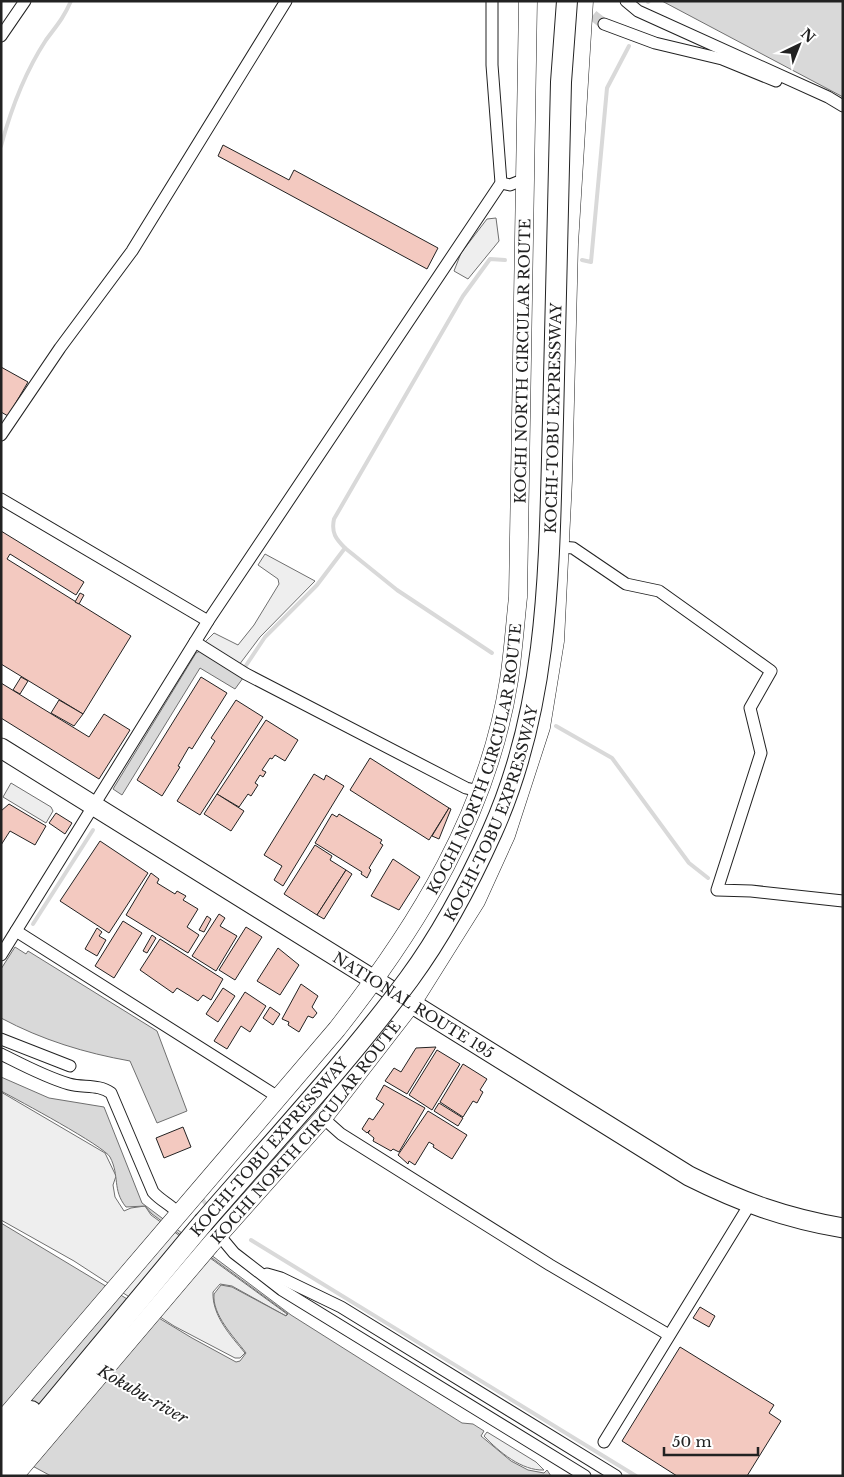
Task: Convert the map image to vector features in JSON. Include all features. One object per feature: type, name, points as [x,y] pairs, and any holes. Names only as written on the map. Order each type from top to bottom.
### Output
[{"type":"highway","name":"KOCHI-TOBU EXPRESSWAY","points":[[1,1466],[203,1223],[365,1034],[410,977],[468,880],[493,831],[527,735],[538,680],[549,584],[561,82],[567,1]]},
{"type":"highway","name":"NATIONAL ROUTE 195","points":[[1,748],[689,1176],[750,1204],[791,1218],[843,1228]]},
{"type":"highway","points":[[1,1442],[73,1367],[203,1223]]},
{"type":"main road","name":"KOCHI NORTH CIRCULAR ROUTE","points":[[1,1422],[278,1097],[375,980],[418,917],[454,850],[479,791],[501,717],[509,682],[518,597],[528,1]]},
{"type":"main road","name":"KOCHI NORTH CIRCULAR ROUTE","points":[[14,1476],[215,1240],[324,1118],[412,1003],[476,901],[506,835],[520,798],[541,727],[555,641],[561,546],[569,235],[584,1]]},
{"type":"street","points":[[1,36],[25,1]]},
{"type":"street","points":[[1,436],[54,356],[132,251],[286,1]]},
{"type":"street","points":[[1,955],[208,621],[501,183],[492,65],[492,1]]},
{"type":"street","points":[[626,1],[638,11],[828,97],[843,106]]},
{"type":"street","points":[[604,24],[655,42],[722,60],[787,86],[828,97]]},
{"type":"street","points":[[501,183],[510,185],[525,179]]},
{"type":"street","points":[[1,499],[208,621]]},
{"type":"street","points":[[561,546],[573,548],[626,584],[659,591],[771,671],[750,708],[761,753],[717,890],[751,891],[843,901]]},
{"type":"street","points":[[195,642],[242,672],[466,788],[479,791]]},
{"type":"street","points":[[16,931],[278,1097]]},
{"type":"street","points":[[1,1038],[70,1066]]},
{"type":"street","points":[[1,1054],[55,1079],[72,1085],[101,1088],[111,1093],[152,1192],[161,1202],[172,1206],[179,1213]]},
{"type":"street","points":[[324,1118],[341,1134],[550,1265],[669,1335]]},
{"type":"street","points":[[604,1442],[750,1204]]},
{"type":"street","points":[[215,1240],[261,1272],[282,1290],[586,1476]]},
{"type":"street","points":[[261,1272],[281,1278],[341,1307],[616,1476]]},
{"type":"shaded area","points":[[496,218],[499,241],[468,279],[454,271],[461,253],[487,219]]},
{"type":"shaded area","points":[[265,554],[315,581],[260,637],[239,665],[205,642],[214,633],[238,645],[254,625],[279,584],[278,579],[258,565]]},
{"type":"shaded area","points":[[11,783],[51,807],[53,811],[46,823],[3,797]]},
{"type":"shaded area","points":[[1,1092],[105,1153],[116,1176],[113,1185],[115,1197],[124,1211],[145,1206],[151,1215],[287,1314],[286,1316],[232,1286],[220,1284],[213,1292],[216,1309],[223,1325],[245,1353],[240,1358],[235,1358],[174,1326],[74,1261],[1,1220]]},
{"type":"shaded area","points":[[487,1432],[536,1462],[544,1470],[527,1467],[511,1459],[484,1436]]},
{"type":"water","points":[[662,1],[843,1],[843,97]]},
{"type":"water","points":[[202,650],[243,678],[235,689],[200,668],[122,795],[113,789],[196,653]]},
{"type":"water","points":[[15,947],[26,954],[28,951],[157,1031],[187,1111],[157,1123],[130,1061],[64,1045],[32,1033],[1,1018],[1,969]]},
{"type":"water","name":"Kokubu-river","points":[[1,1077],[49,1098],[104,1107],[142,1203],[291,1315],[462,1423],[473,1424],[484,1431],[481,1436],[511,1461],[528,1470],[544,1473],[547,1470],[551,1476],[51,1476],[1,1449],[1,1223],[192,1338],[236,1362],[240,1361],[246,1353],[216,1310],[214,1294],[221,1285],[232,1287],[286,1316],[288,1314],[152,1214],[145,1206],[126,1207],[117,1189],[115,1170],[110,1157],[93,1143],[1,1091]]},
{"type":"building","points":[[223,145],[289,180],[294,170],[438,248],[427,269],[218,156]]},
{"type":"building","points":[[1,367],[28,382],[8,416],[1,412]]},
{"type":"building","points":[[1,531],[84,582],[76,595],[10,554],[7,559],[131,636],[83,714],[1,664]]},
{"type":"building","points":[[80,593],[84,595],[79,604],[75,602]]},
{"type":"building","points":[[21,677],[28,681],[20,694],[13,690]]},
{"type":"building","points":[[201,677],[227,693],[192,749],[189,747],[178,766],[180,767],[162,796],[137,780]]},
{"type":"building","points":[[1,683],[89,737],[104,714],[130,730],[99,779],[1,718]]},
{"type":"building","points":[[59,700],[83,714],[74,726],[51,713]]},
{"type":"building","points":[[236,700],[263,717],[200,815],[177,801],[215,741],[211,738]]},
{"type":"building","points":[[266,720],[298,740],[285,761],[275,755],[272,759],[270,758],[262,770],[266,772],[263,777],[260,775],[255,783],[258,785],[251,796],[248,794],[239,807],[217,794]]},
{"type":"building","points":[[370,758],[449,808],[429,840],[350,790]]},
{"type":"building","points":[[314,774],[324,780],[326,775],[344,786],[283,886],[274,880],[282,866],[264,855]]},
{"type":"building","points":[[217,794],[244,811],[231,831],[204,814]]},
{"type":"building","points":[[9,804],[46,826],[35,845],[10,831],[1,845],[1,811]]},
{"type":"building","points":[[449,808],[451,809],[439,839],[432,836]]},
{"type":"building","points":[[56,813],[72,823],[65,834],[49,823]]},
{"type":"building","points":[[332,814],[337,817],[339,814],[382,840],[380,843],[383,845],[369,868],[371,870],[367,878],[361,874],[362,872],[315,843]]},
{"type":"building","points":[[100,841],[148,873],[109,933],[60,901]]},
{"type":"building","points":[[315,845],[332,856],[330,860],[346,870],[317,915],[284,894]]},
{"type":"building","points":[[393,859],[420,877],[399,910],[371,896]]},
{"type":"building","points":[[346,870],[352,874],[324,919],[317,915]]},
{"type":"building","points":[[151,873],[159,879],[157,883],[175,894],[177,891],[186,896],[183,900],[198,909],[187,927],[199,935],[188,953],[126,915]]},
{"type":"building","points":[[219,914],[225,918],[220,926],[237,936],[216,971],[192,956]]},
{"type":"building","points":[[207,916],[211,919],[204,932],[199,930]]},
{"type":"building","points":[[123,921],[142,933],[114,978],[95,966]]},
{"type":"building","points":[[246,927],[262,937],[235,980],[219,970]]},
{"type":"building","points":[[97,928],[102,932],[99,936],[106,940],[97,956],[85,949]]},
{"type":"building","points":[[152,935],[156,938],[147,953],[143,951]]},
{"type":"building","points":[[160,939],[223,979],[211,1000],[203,995],[198,1001],[177,988],[173,993],[140,970]]},
{"type":"building","points":[[278,948],[299,965],[280,995],[257,981]]},
{"type":"building","points":[[301,984],[318,996],[312,1007],[317,1013],[313,1018],[308,1016],[299,1032],[288,1025],[289,1022],[282,1019]]},
{"type":"building","points":[[223,988],[235,996],[218,1022],[206,1014]]},
{"type":"building","points":[[245,992],[266,1006],[250,1032],[241,1026],[227,1049],[214,1041]]},
{"type":"building","points":[[270,1007],[280,1014],[273,1025],[263,1018]]},
{"type":"building","points":[[436,1047],[407,1094],[385,1081],[394,1068],[401,1072],[416,1048]]},
{"type":"building","points":[[437,1050],[460,1064],[432,1110],[409,1095]]},
{"type":"building","points":[[463,1064],[487,1079],[480,1090],[483,1092],[477,1103],[473,1101],[463,1117],[440,1102]]},
{"type":"building","points":[[384,1085],[425,1108],[399,1152],[393,1149],[391,1151],[373,1141],[374,1138],[368,1133],[370,1130],[367,1133],[362,1129],[369,1118],[373,1120],[384,1104],[376,1099]]},
{"type":"building","points":[[439,1103],[463,1118],[458,1126],[434,1111]]},
{"type":"building","points":[[428,1111],[467,1135],[452,1159],[433,1147],[434,1145],[429,1142],[415,1165],[409,1161],[408,1164],[398,1155]]},
{"type":"building","points":[[183,1127],[191,1147],[164,1158],[156,1138]]},
{"type":"building","points":[[700,1307],[715,1316],[709,1327],[693,1318]]},
{"type":"building","points":[[680,1347],[774,1405],[769,1413],[781,1421],[747,1476],[677,1476],[622,1441]]},
{"type":"waterway","points":[[1,146],[9,118],[25,78],[38,52],[71,1]]},
{"type":"waterway","points":[[582,260],[591,262],[607,88],[629,46]]},
{"type":"waterway","points":[[243,670],[265,637],[317,585],[345,548],[335,535],[333,528],[334,519],[463,296],[490,259],[505,260]]},
{"type":"waterway","points":[[345,548],[397,590],[492,653]]},
{"type":"waterway","points":[[556,726],[612,758],[689,863],[708,878]]},
{"type":"waterway","points":[[33,924],[93,830]]},
{"type":"waterway","points":[[202,1199],[209,1208]]},
{"type":"waterway","points":[[251,1240],[636,1476]]},
{"type":"tunnel","points":[[580,5],[604,24]]}]
